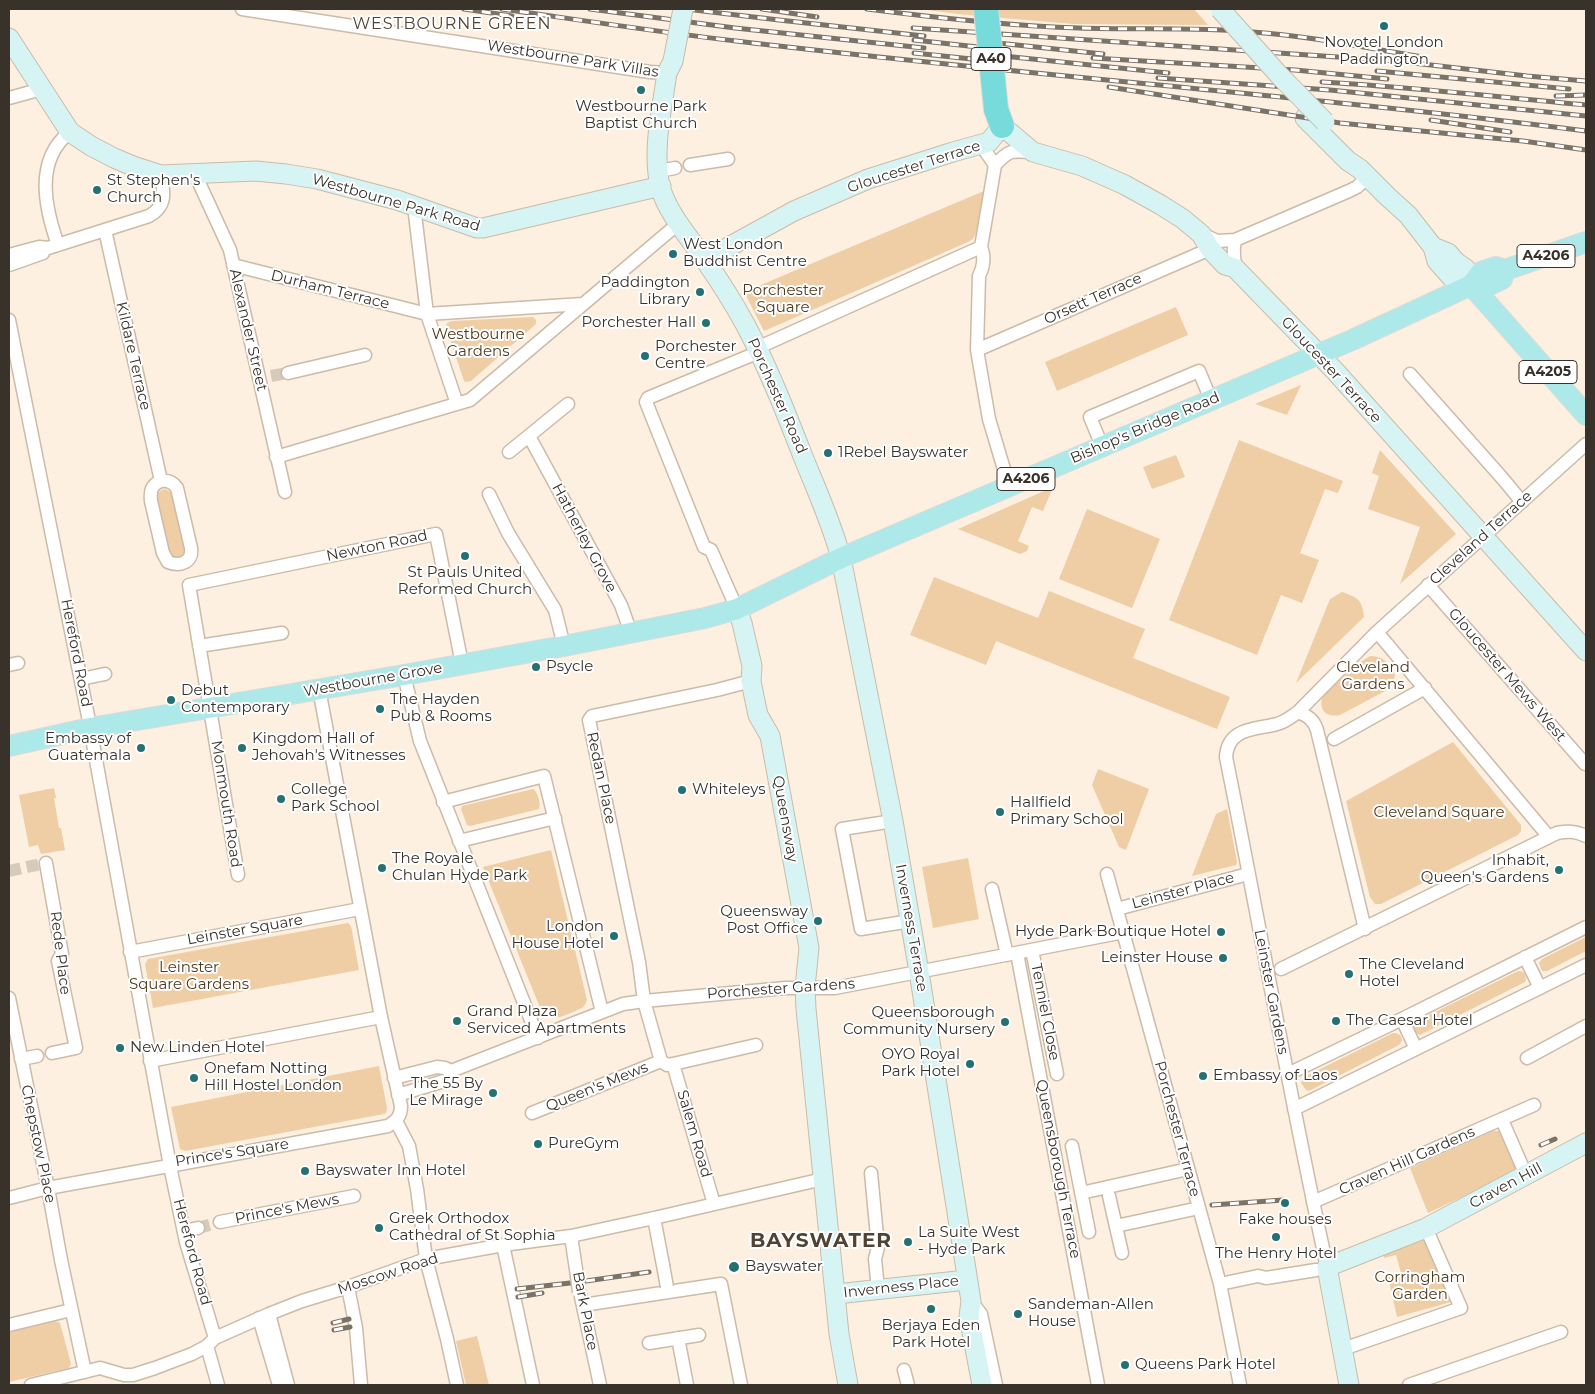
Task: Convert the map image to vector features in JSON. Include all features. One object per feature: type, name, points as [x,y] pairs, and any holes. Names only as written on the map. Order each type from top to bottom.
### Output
[{"type":"highway","name":"A40","points":[[986,9],[999,118]]},
{"type":"main road","name":"Bishop's Bridge Road","points":[[737,609],[841,558],[1352,340],[1471,285],[1481,272],[1496,267],[1505,270],[1586,242]]},
{"type":"main road","name":"A4205","points":[[1471,285],[1586,415]]},
{"type":"main road","name":"Westbourne Grove","points":[[9,746],[90,728],[210,709],[564,646],[706,618],[737,609]]},
{"type":"street","name":"Westbourne Park Villas","points":[[242,9],[650,72],[667,73]]},
{"type":"street","points":[[667,73],[664,60],[673,9]]},
{"type":"street","points":[[667,73],[673,61],[683,9]]},
{"type":"street","points":[[1207,9],[1305,118],[1324,130],[1348,161],[1364,173],[1408,215],[1433,247],[1437,261],[1453,279],[1471,285]]},
{"type":"street","points":[[1220,9],[1324,122],[1324,130]]},
{"type":"street","name":"Westbourne Park Road","points":[[9,38],[70,132],[114,158],[161,175],[228,171],[286,174],[338,184],[397,200],[477,228],[484,228],[665,175]]},
{"type":"street","name":"Porchester Road","points":[[667,73],[660,124],[668,205],[705,260],[744,323],[758,350],[788,417],[826,513],[841,558]]},
{"type":"street","points":[[9,98],[42,89]]},
{"type":"street","name":"Gloucester Terrace","points":[[705,260],[794,211],[868,179],[989,142],[999,118],[1033,152]]},
{"type":"street","points":[[53,247],[46,198],[46,183],[49,164],[55,147],[70,132]]},
{"type":"street","points":[[979,276],[983,269],[984,255],[981,247],[994,165],[981,145]]},
{"type":"street","name":"Gloucester Terrace","points":[[994,165],[1004,154],[1009,152],[1033,152],[1082,166],[1125,185],[1183,219],[1225,265],[1236,268],[1318,354],[1586,651]]},
{"type":"street","points":[[690,166],[728,159]]},
{"type":"street","points":[[1205,241],[1235,240],[1357,187],[1364,173]]},
{"type":"street","name":"Alexander Street","points":[[196,174],[230,250],[265,378],[276,457],[285,492]]},
{"type":"street","points":[[9,265],[42,255],[53,247],[149,216],[158,211],[163,200],[164,190],[161,175]]},
{"type":"street","points":[[414,206],[427,314],[457,404]]},
{"type":"street","points":[[276,457],[470,400],[679,223]]},
{"type":"street","name":"Kildare Terrace","points":[[104,230],[161,481]]},
{"type":"street","points":[[1235,240],[1232,254],[1236,268]]},
{"type":"street","name":"Orsett Terrace","points":[[977,350],[1205,241]]},
{"type":"street","points":[[9,255],[39,247],[53,247]]},
{"type":"street","points":[[758,350],[981,247]]},
{"type":"street","points":[[965,254],[975,266],[979,276],[977,350],[989,419],[1009,486]]},
{"type":"street","name":"Durham Terrace","points":[[234,265],[427,314]]},
{"type":"street","points":[[427,314],[583,304]]},
{"type":"street","name":"Hereford Road","points":[[9,320],[81,678],[150,1061]]},
{"type":"street","name":"Queensway","points":[[758,350],[648,398],[646,402],[704,547],[711,550],[737,609],[752,666],[751,681],[758,715],[770,736],[809,948],[805,987],[806,1018],[839,1334],[848,1385]]},
{"type":"street","points":[[288,372],[365,355]]},
{"type":"street","points":[[1102,446],[1090,417],[1199,371],[1211,400]]},
{"type":"street","points":[[1410,374],[1522,502]]},
{"type":"street","points":[[509,452],[531,440],[568,404]]},
{"type":"street","name":"Hatherley Grove","points":[[531,440],[621,605],[631,633]]},
{"type":"street","name":"Cleveland Terrace","points":[[1377,632],[1586,444]]},
{"type":"street","points":[[161,481],[171,482],[177,488],[191,548],[191,556],[188,560],[177,564],[168,562],[163,553],[151,501],[150,493],[152,488],[161,481]]},
{"type":"street","points":[[489,494],[508,533],[555,610],[564,646]]},
{"type":"street","name":"Newton Road","points":[[189,585],[436,534],[462,664]]},
{"type":"street","name":"Inverness Terrace","points":[[841,558],[893,821],[919,972],[967,1280],[970,1301],[969,1317],[982,1385]]},
{"type":"street","name":"Monmouth Road","points":[[189,585],[238,875]]},
{"type":"street","name":"Gloucester Mews West","points":[[1428,585],[1585,764]]},
{"type":"street","points":[[1365,929],[1315,723],[1309,717],[1298,712],[1377,632],[1548,837]]},
{"type":"street","points":[[199,646],[282,633]]},
{"type":"street","points":[[81,678],[105,674]]},
{"type":"street","points":[[404,675],[420,741],[538,1038]]},
{"type":"street","name":"Redan Place","points":[[644,1000],[639,962],[589,720],[592,716],[751,681]]},
{"type":"street","points":[[1334,739],[1424,688]]},
{"type":"street","points":[[318,689],[401,1111],[396,1121],[409,1146],[417,1188],[426,1259],[448,1342],[457,1385]]},
{"type":"street","name":"Leinster Gardens","points":[[1298,712],[1288,720],[1278,724],[1240,733],[1230,741],[1226,757],[1313,1202],[1322,1269]]},
{"type":"street","points":[[443,802],[544,776],[602,1012]]},
{"type":"street","points":[[459,841],[555,818]]},
{"type":"street","points":[[893,821],[842,829],[861,929],[910,921]]},
{"type":"street","points":[[1281,969],[1556,833],[1570,831],[1586,836]]},
{"type":"street","name":"Rede Place","points":[[46,863],[62,954],[58,961],[76,1048],[52,1053]]},
{"type":"street","name":"Porchester Terrace","points":[[1107,874],[1220,1284],[1240,1385]]},
{"type":"street","name":"Leinster Place","points":[[1117,908],[1248,874]]},
{"type":"street","name":"Queensborough Terrace","points":[[992,889],[1012,954],[1098,1385]]},
{"type":"street","name":"Leinster Square","points":[[130,952],[360,909]]},
{"type":"street","points":[[1288,1074],[1586,927]]},
{"type":"street","name":"Porchester Gardens","points":[[451,1071],[624,1004],[644,1000],[805,987],[835,988],[1124,932]]},
{"type":"street","name":"Tenniel Close","points":[[1032,950],[1057,1074]]},
{"type":"street","points":[[1525,957],[1540,988]]},
{"type":"street","points":[[1294,1109],[1586,965]]},
{"type":"street","name":"Chepstow Place","points":[[9,998],[85,1372]]},
{"type":"street","name":"Queen's Mews","points":[[644,1000],[667,1063]]},
{"type":"street","points":[[150,1061],[381,1017]]},
{"type":"street","points":[[1402,1019],[1416,1050]]},
{"type":"street","points":[[1527,1058],[1586,1026]]},
{"type":"street","name":"Queen's Mews","points":[[532,1113],[667,1063],[756,1045]]},
{"type":"street","points":[[21,1059],[37,1056]]},
{"type":"street","name":"Prince's Square","points":[[150,1061],[170,1166],[388,1126],[396,1121]]},
{"type":"street","name":"Salem Road","points":[[667,1063],[714,1204]]},
{"type":"street","points":[[394,1078],[437,1067],[451,1071],[449,1079],[398,1095]]},
{"type":"street","name":"Craven Hill Gardens","points":[[1313,1202],[1534,1105]]},
{"type":"street","points":[[1502,1120],[1526,1175]]},
{"type":"street","name":"Craven Hill","points":[[1426,1228],[1586,1143]]},
{"type":"street","points":[[1072,1146],[1089,1232]]},
{"type":"street","points":[[9,1198],[48,1188],[170,1166]]},
{"type":"street","name":"Hereford Road","points":[[170,1166],[211,1342],[218,1385]]},
{"type":"street","points":[[1081,1193],[1188,1169]]},
{"type":"street","points":[[871,1173],[878,1247],[875,1259],[878,1290]]},
{"type":"street","name":"Moscow Road","points":[[32,1385],[100,1368],[124,1375],[133,1375],[178,1360],[264,1316],[302,1301],[426,1259],[503,1245],[571,1236],[823,1179]]},
{"type":"street","name":"Prince's Mews","points":[[220,1222],[354,1196]]},
{"type":"street","points":[[1109,1196],[1122,1253]]},
{"type":"street","points":[[1116,1226],[1199,1208]]},
{"type":"street","points":[[654,1218],[668,1289]]},
{"type":"street","points":[[184,1231],[198,1228]]},
{"type":"street","points":[[1220,1284],[1258,1276],[1266,1278],[1322,1269],[1426,1228],[1461,1308],[1343,1349]]},
{"type":"street","name":"Bark Place","points":[[571,1236],[581,1298],[600,1385]]},
{"type":"street","points":[[503,1245],[533,1385]]},
{"type":"street","points":[[1322,1269],[1343,1349],[1349,1385]]},
{"type":"street","name":"Inverness Place","points":[[836,1294],[967,1280]]},
{"type":"street","points":[[581,1298],[721,1284],[741,1385]]},
{"type":"street","points":[[348,1287],[356,1328],[361,1385]]},
{"type":"street","name":"Inverness Terrace","points":[[970,1301],[981,1314],[996,1385]]},
{"type":"street","points":[[9,1325],[71,1310]]},
{"type":"street","points":[[264,1316],[279,1385]]},
{"type":"street","points":[[264,1316],[288,1385]]},
{"type":"street","points":[[1409,1385],[1561,1332]]},
{"type":"street","points":[[649,1343],[699,1335]]},
{"type":"street","points":[[678,1338],[686,1385]]},
{"type":"street","points":[[904,1370],[908,1385]]},
{"type":"green space","points":[[920,9],[1194,9],[1208,25],[1073,24]]},
{"type":"green space","name":"Porchester Square","points":[[984,191],[976,233],[973,239],[764,331],[744,292]]},
{"type":"green space","points":[[1176,307],[1188,335],[1057,391],[1045,362]]},
{"type":"green space","name":"Westbourne Gardens","points":[[533,317],[536,320],[536,324],[471,381],[464,381],[446,327],[447,323],[452,321]]},
{"type":"green space","points":[[1301,385],[1287,415],[1255,404]]},
{"type":"green space","points":[[1239,440],[1343,481],[1338,493],[1325,489],[1300,553],[1319,560],[1302,603],[1281,595],[1257,655],[1169,620]]},
{"type":"green space","points":[[1380,450],[1456,534],[1400,584],[1420,527],[1368,509],[1379,476],[1372,473]]},
{"type":"green space","points":[[1176,455],[1185,477],[1152,489],[1143,467]]},
{"type":"green space","points":[[1053,487],[1043,511],[1032,507],[1018,541],[1029,546],[1027,551],[1020,554],[958,529]]},
{"type":"green space","points":[[165,489],[173,495],[185,549],[184,556],[180,560],[169,557],[156,502],[160,491]]},
{"type":"green space","points":[[1087,509],[1160,539],[1132,608],[1059,579]]},
{"type":"green space","points":[[934,577],[1038,618],[1049,591],[1145,629],[1133,658],[1230,697],[1217,729],[996,641],[986,665],[910,635]]},
{"type":"green space","points":[[1342,592],[1358,600],[1362,606],[1364,617],[1296,683],[1330,599]]},
{"type":"green space","name":"Cleveland Gardens","points":[[1370,656],[1382,659],[1391,667],[1395,675],[1392,685],[1387,690],[1340,715],[1327,714],[1321,704],[1323,695],[1359,663]]},
{"type":"green space","name":"Cleveland Square","points":[[1453,742],[1521,825],[1521,831],[1518,835],[1381,904],[1375,904],[1370,897],[1346,801]]},
{"type":"green space","points":[[1098,769],[1149,789],[1126,850],[1119,847],[1092,785]]},
{"type":"green space","points":[[54,788],[59,828],[61,828],[65,850],[41,854],[38,845],[29,847],[19,795]]},
{"type":"green space","points":[[533,789],[539,798],[539,809],[470,826],[467,825],[461,809],[462,806]]},
{"type":"green space","points":[[1227,809],[1236,865],[1192,876],[1216,814]]},
{"type":"green space","points":[[551,850],[587,1000],[582,1008],[554,1018],[545,1015],[541,1010],[483,867]]},
{"type":"green space","points":[[968,858],[979,919],[933,928],[922,867]]},
{"type":"green space","name":"Leinster Square Gardens","points":[[348,923],[351,926],[359,970],[153,1008],[145,964],[148,959]]},
{"type":"green space","points":[[1586,937],[1586,951],[1547,971],[1542,971],[1539,963],[1542,959]]},
{"type":"green space","points":[[1518,971],[1524,973],[1525,982],[1420,1035],[1413,1031],[1412,1028],[1415,1022]]},
{"type":"green space","points":[[1393,1033],[1401,1037],[1402,1041],[1399,1045],[1309,1091],[1301,1083],[1304,1077]]},
{"type":"green space","points":[[379,1066],[387,1108],[384,1114],[185,1151],[180,1149],[171,1107]]},
{"type":"green space","points":[[1493,1131],[1502,1133],[1517,1171],[1428,1213],[1410,1168]]},
{"type":"green space","name":"Corringham Garden","points":[[1426,1239],[1451,1302],[1397,1317],[1388,1276],[1401,1273],[1396,1255],[1384,1258],[1383,1254]]},
{"type":"green space","points":[[56,1321],[60,1323],[71,1364],[69,1368],[9,1382],[9,1332]]},
{"type":"green space","points":[[477,1336],[489,1385],[466,1385],[456,1341]]},
{"type":"tunnel","points":[[271,376],[288,373]]},
{"type":"tunnel","points":[[9,871],[46,863]]},
{"type":"tunnel","points":[[198,1228],[220,1222]]},
{"type":"railway","points":[[464,9],[512,16]]},
{"type":"railway","points":[[502,9],[678,34],[842,53],[1480,118],[1586,131]]},
{"type":"railway","points":[[590,9],[735,28],[924,48]]},
{"type":"railway","points":[[686,9],[924,36]]},
{"type":"railway","points":[[762,9],[817,17]]},
{"type":"railway","points":[[867,9],[1052,27],[1253,32],[1317,39],[1422,57]]},
{"type":"railway","points":[[913,28],[1396,61],[1586,81]]},
{"type":"railway","points":[[914,40],[996,49]]},
{"type":"railway","points":[[988,42],[1103,54]]},
{"type":"railway","points":[[914,53],[991,61]]},
{"type":"railway","points":[[984,54],[1168,73]]},
{"type":"railway","points":[[1093,58],[1295,70],[1387,79]]},
{"type":"railway","points":[[1377,71],[1569,89]]},
{"type":"railway","points":[[1158,78],[1330,90],[1586,116]]},
{"type":"railway","points":[[1322,82],[1421,89],[1586,105]]},
{"type":"railway","points":[[1109,87],[1340,123],[1523,141],[1586,150]]},
{"type":"railway","points":[[1556,96],[1586,95]]},
{"type":"railway","points":[[1431,120],[1510,132]]},
{"type":"railway","points":[[1541,1145],[1555,1139]]},
{"type":"railway","points":[[1212,1205],[1283,1200]]},
{"type":"railway","points":[[586,1281],[649,1272]]},
{"type":"railway","points":[[517,1289],[570,1283]]},
{"type":"railway","points":[[518,1297],[542,1293]]},
{"type":"railway","points":[[333,1323],[349,1319]]},
{"type":"railway","points":[[334,1330],[350,1327]]},
{"type":"place","name":"Novotel London Paddington","points":[[1384,26]]},
{"type":"place","name":"Westbourne Park Baptist Church","points":[[641,90]]},
{"type":"place","name":"St Stephen's Church","points":[[97,190]]},
{"type":"place","name":"West London Buddhist Centre","points":[[673,254]]},
{"type":"place","name":"Paddington Library","points":[[700,292]]},
{"type":"place","name":"Porchester Hall","points":[[706,323]]},
{"type":"place","name":"Porchester Centre","points":[[645,356]]},
{"type":"place","name":"1Rebel Bayswater","points":[[828,453]]},
{"type":"place","name":"St Pauls United Reformed Church","points":[[465,556]]},
{"type":"place","name":"Psycle","points":[[536,667]]},
{"type":"place","name":"Debut Contemporary","points":[[171,700]]},
{"type":"place","name":"The Hayden Pub & Rooms","points":[[380,709]]},
{"type":"place","name":"Embassy of Guatemala","points":[[141,748]]},
{"type":"place","name":"Kingdom Hall of Jehovah's Witnesses","points":[[242,748]]},
{"type":"place","name":"Whiteleys","points":[[682,790]]},
{"type":"place","name":"College Park School","points":[[281,799]]},
{"type":"place","name":"Hallfield Primary School","points":[[1000,812]]},
{"type":"place","name":"The Royale Chulan Hyde Park","points":[[382,868]]},
{"type":"place","name":"Inhabit, Queen's Gardens","points":[[1559,870]]},
{"type":"place","name":"Queensway Post Office","points":[[818,921]]},
{"type":"place","name":"Hyde Park Boutique Hotel","points":[[1221,932]]},
{"type":"place","name":"London House Hotel","points":[[614,936]]},
{"type":"place","name":"Leinster House","points":[[1223,958]]},
{"type":"place","name":"The Cleveland Hotel","points":[[1349,974]]},
{"type":"place","name":"Grand Plaza Serviced Apartments","points":[[457,1021]]},
{"type":"place","name":"The Caesar Hotel","points":[[1336,1021]]},
{"type":"place","name":"Queensborough Community Nursery","points":[[1005,1022]]},
{"type":"place","name":"New Linden Hotel","points":[[120,1048]]},
{"type":"place","name":"OYO Royal Park Hotel","points":[[970,1064]]},
{"type":"place","name":"Embassy of Laos","points":[[1203,1076]]},
{"type":"place","name":"Onefam Notting Hill Hostel London","points":[[194,1078]]},
{"type":"place","name":"The 55 By Le Mirage","points":[[493,1093]]},
{"type":"place","name":"PureGym","points":[[538,1144]]},
{"type":"place","name":"Bayswater Inn Hotel","points":[[305,1171]]},
{"type":"place","name":"Fake houses","points":[[1285,1203]]},
{"type":"place","name":"Greek Orthodox Cathedral of St Sophia","points":[[379,1228]]},
{"type":"place","name":"The Henry Hotel","points":[[1276,1237]]},
{"type":"place","name":"La Suite West - Hyde Park","points":[[908,1242]]},
{"type":"place","name":"Bayswater","points":[[734,1267]]},
{"type":"place","name":"Berjaya Eden Park Hotel","points":[[931,1309]]},
{"type":"place","name":"Sandeman-Allen House","points":[[1018,1314]]},
{"type":"place","name":"Queens Park Hotel","points":[[1125,1365]]},
{"type":"district","name":"WESTBOURNE GREEN","points":[[452,24]]},
{"type":"district","name":"BAYSWATER","points":[[821,1241]]}]
